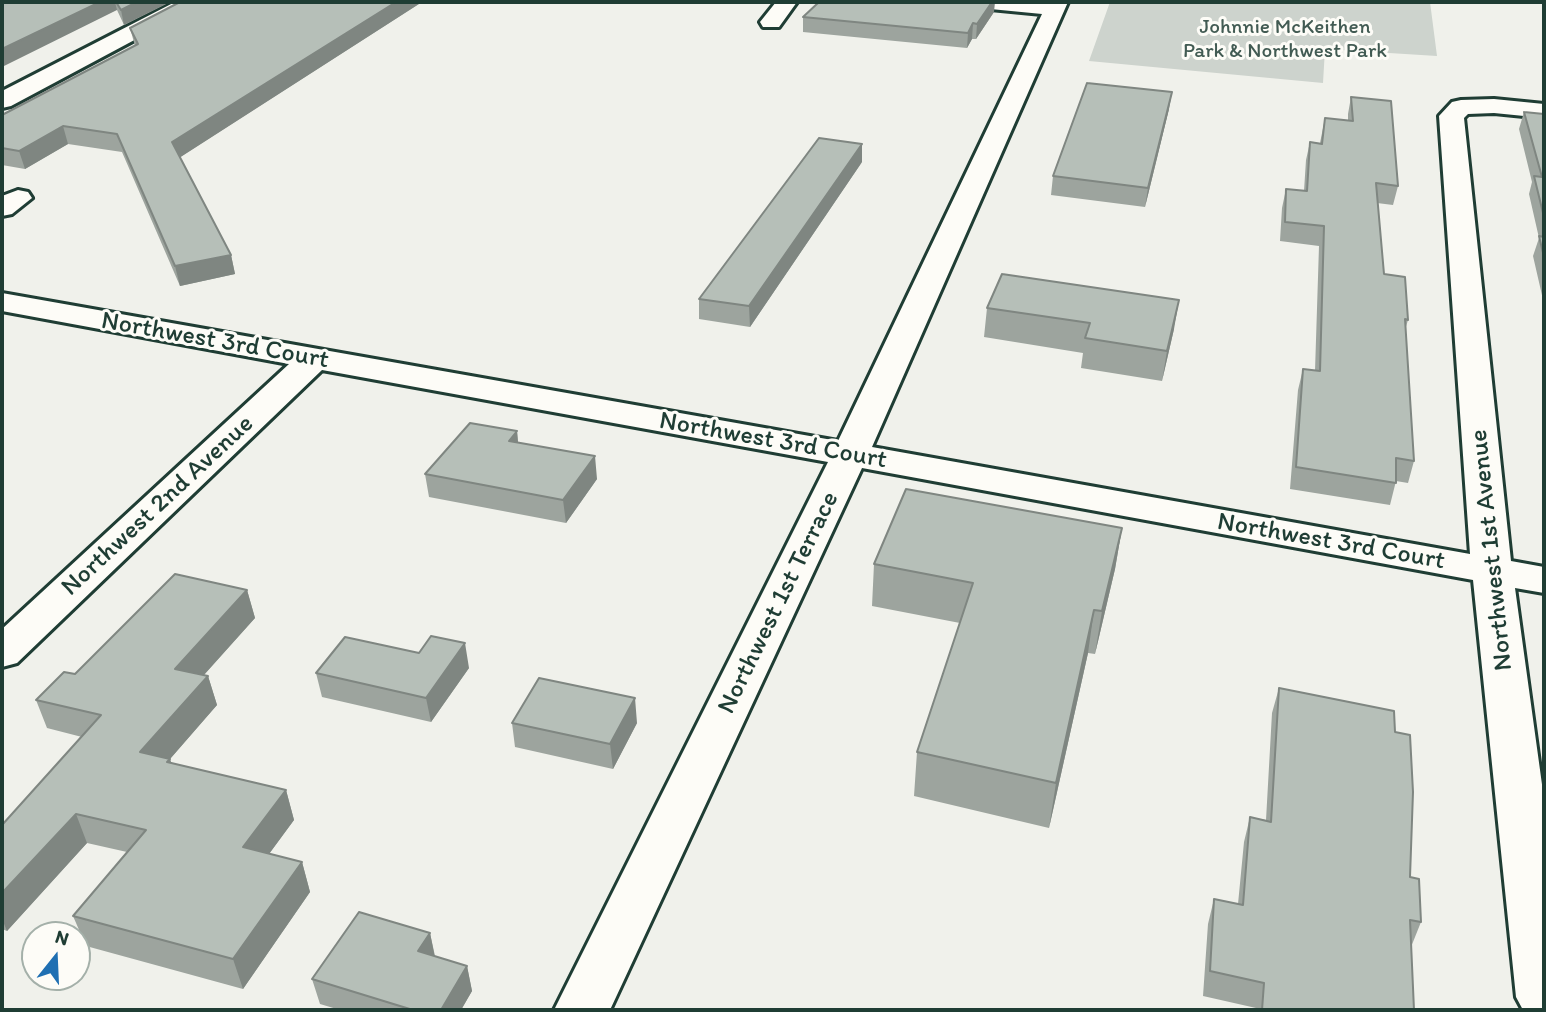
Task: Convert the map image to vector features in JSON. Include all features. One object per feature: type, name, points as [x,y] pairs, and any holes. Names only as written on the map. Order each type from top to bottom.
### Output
[{"type":"street","points":[[2,101],[191,2]]},
{"type":"street","points":[[771,22],[788,2]]},
{"type":"street","points":[[980,2],[1056,6]]},
{"type":"street","name":"Northwest 1st Terrace","points":[[582,1010],[850,455],[1056,6]]},
{"type":"street","name":"Northwest 1st Avenue","points":[[1544,111],[1494,106],[1461,107],[1451,116],[1492,570],[1544,997]]},
{"type":"street","name":"Northwest 3rd Court","points":[[2,302],[1544,580]]},
{"type":"street","name":"Northwest 2nd Avenue","points":[[2,653],[314,359]]},
{"type":"green space","name":"Johnnie McKeithen Park & Northwest Park","points":[[1110,2],[1430,2],[1437,56],[1325,49],[1323,83],[1089,61]]},
{"type":"building","points":[[2,2],[100,2],[2,49]]},
{"type":"building","points":[[116,2],[137,2],[121,10]]},
{"type":"building","points":[[180,2],[396,2],[172,142],[231,255],[175,266],[117,134],[63,126],[19,151],[2,148],[2,115],[138,44],[130,28]]},
{"type":"building","points":[[819,2],[992,2],[977,24],[973,23],[968,33],[803,17]]},
{"type":"building","points":[[1087,83],[1172,92],[1148,188],[1053,176]]},
{"type":"building","points":[[1351,97],[1391,101],[1398,186],[1376,183],[1384,274],[1405,277],[1414,461],[1396,458],[1396,483],[1296,467],[1303,369],[1320,371],[1324,226],[1285,222],[1286,189],[1307,191],[1310,142],[1322,144],[1325,118],[1353,121]]},
{"type":"building","points":[[1524,112],[1544,114],[1544,217],[1534,176],[1542,177]]},
{"type":"building","points":[[819,138],[862,144],[749,306],[699,299]]},
{"type":"building","points":[[1539,236],[1544,237],[1544,257]]},
{"type":"building","points":[[1002,274],[1179,300],[1167,351],[1085,338],[1090,323],[987,308]]},
{"type":"building","points":[[470,423],[517,431],[509,441],[595,456],[563,500],[425,474]]},
{"type":"building","points":[[906,489],[1122,528],[1102,611],[1094,610],[1056,783],[917,752],[973,583],[874,564]]},
{"type":"building","points":[[175,574],[247,590],[175,669],[208,676],[140,752],[170,759],[167,762],[286,790],[243,847],[302,862],[233,959],[73,916],[146,830],[76,814],[2,893],[2,825],[101,715],[36,700],[64,672],[75,674]]},
{"type":"building","points":[[431,636],[465,643],[426,698],[316,673],[345,637],[419,653]]},
{"type":"building","points":[[539,678],[635,698],[610,744],[512,723]]},
{"type":"building","points":[[1279,688],[1394,711],[1395,732],[1410,735],[1413,792],[1410,877],[1419,879],[1421,922],[1410,920],[1414,1010],[1262,1010],[1264,983],[1210,971],[1214,899],[1243,905],[1250,817],[1271,822]]},
{"type":"building","points":[[359,912],[430,933],[418,951],[467,966],[441,1010],[413,1010],[312,979]]}]
